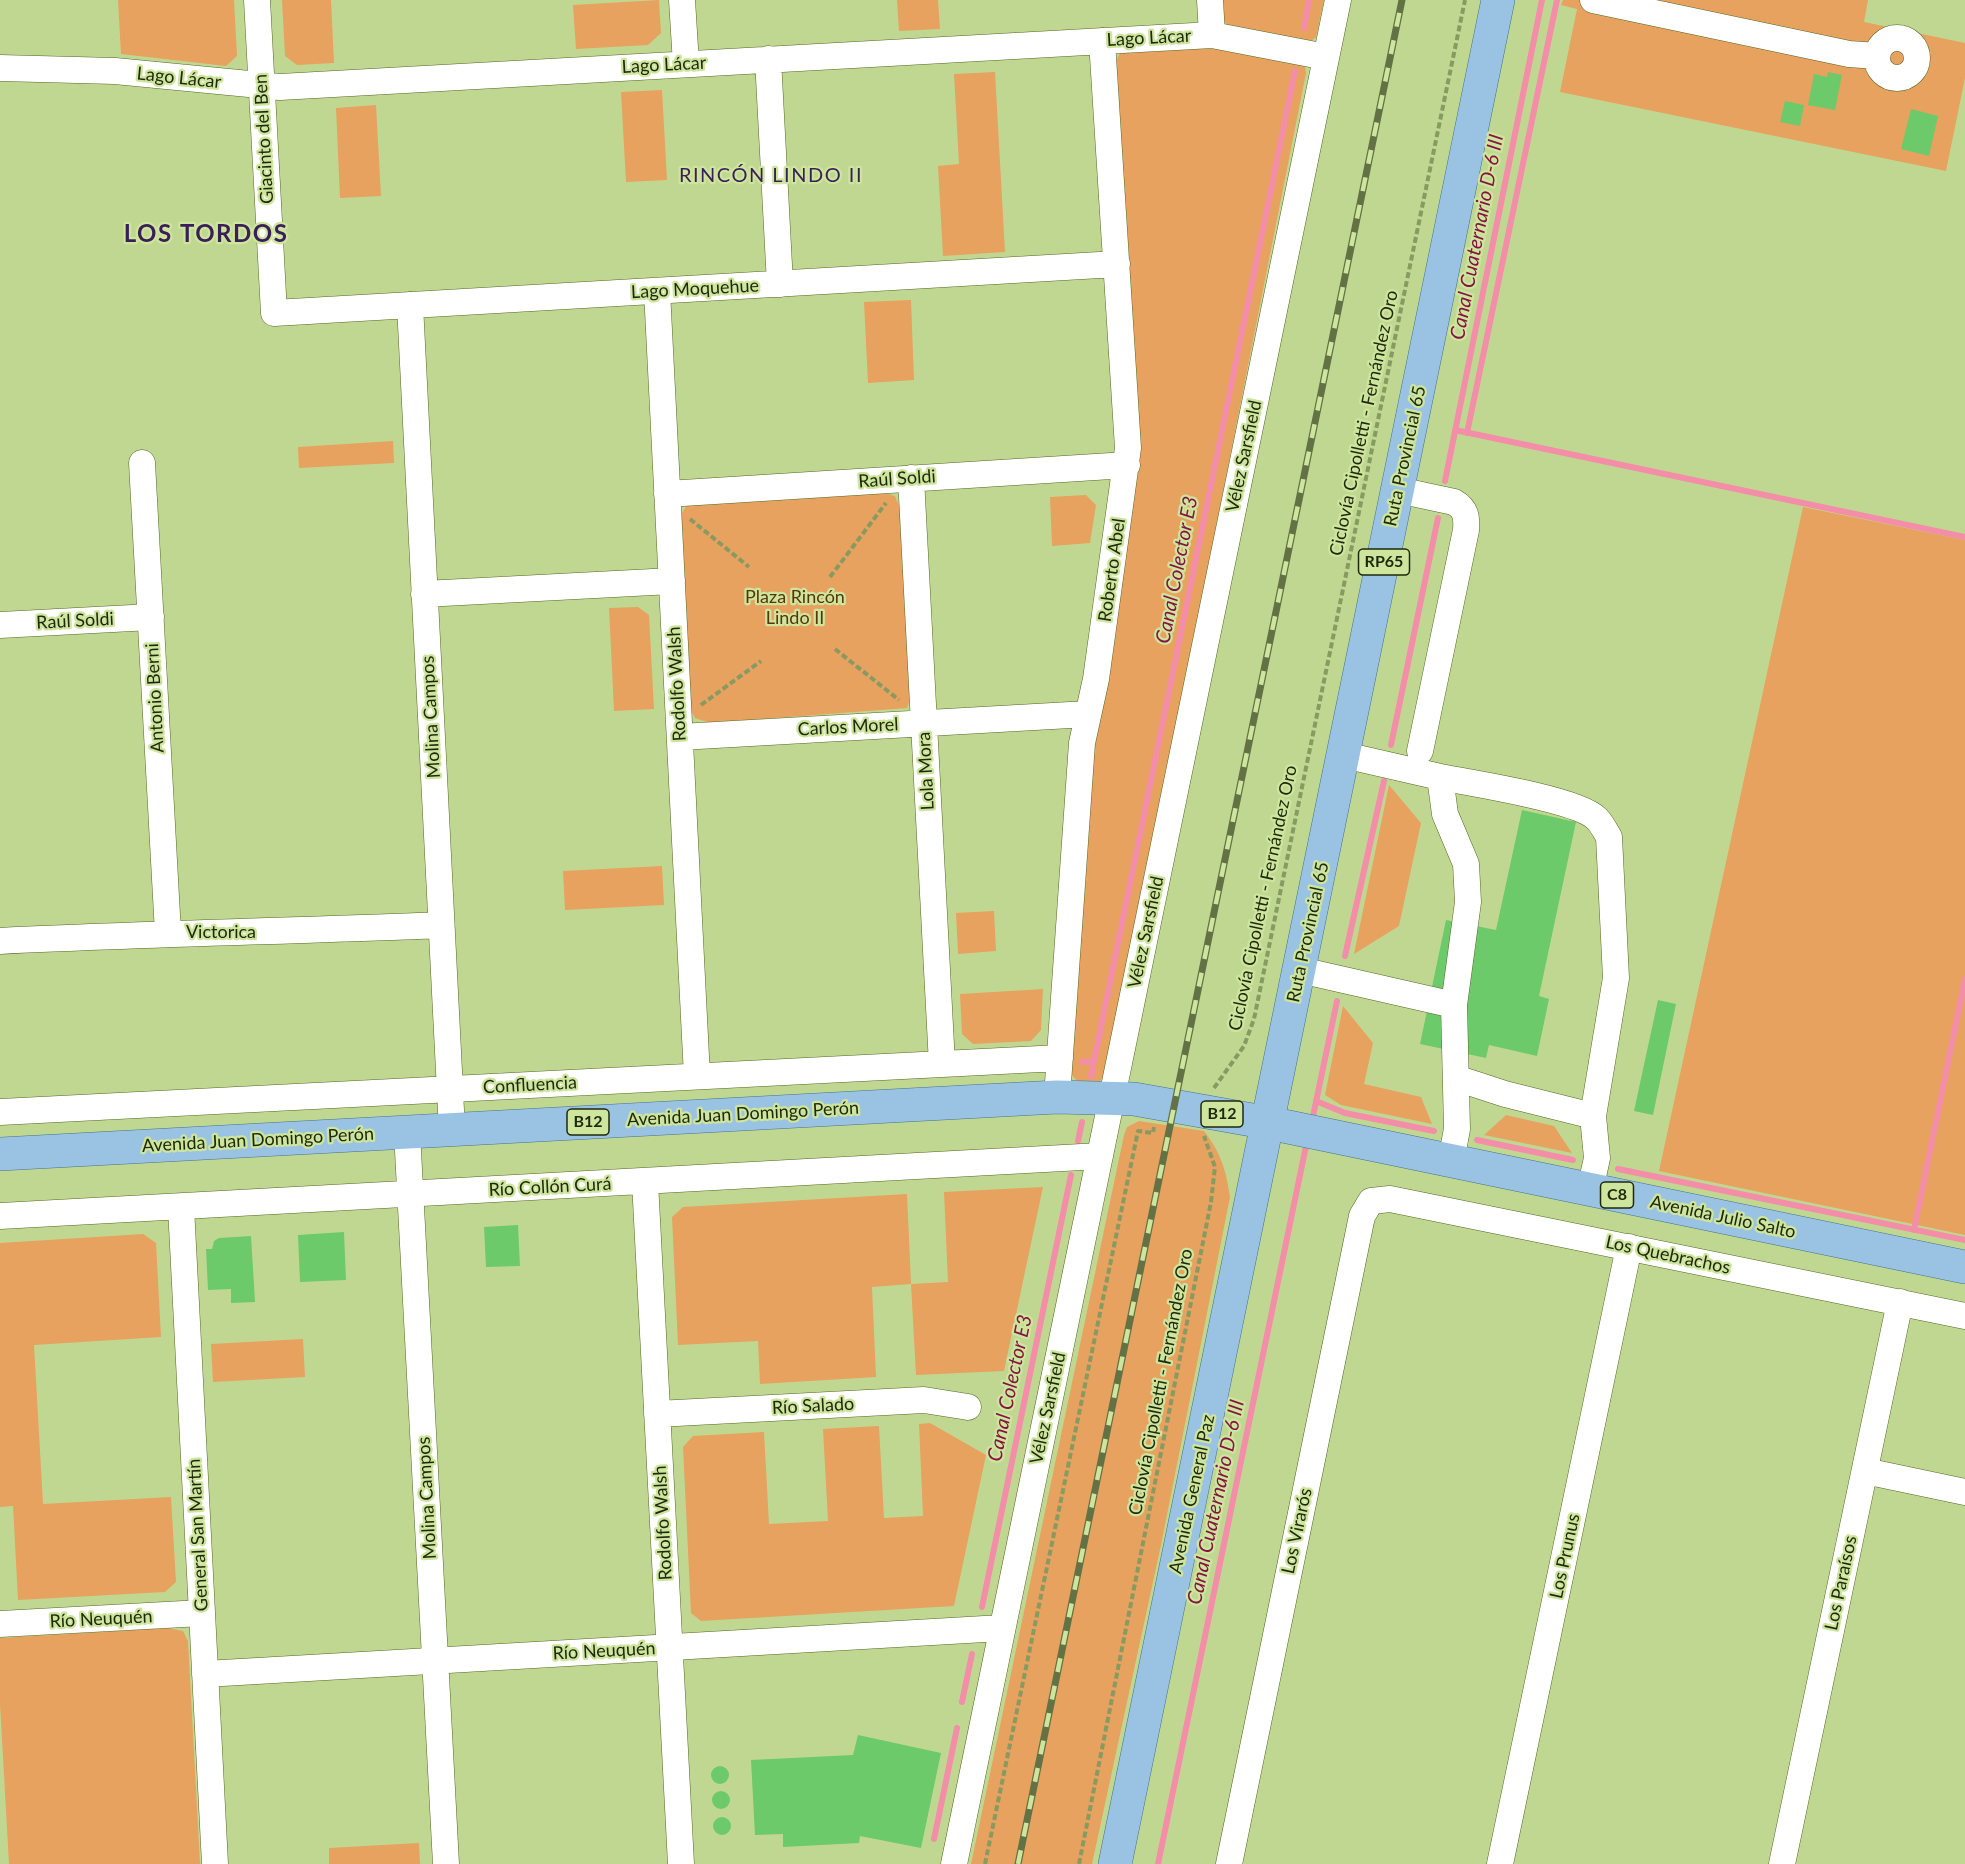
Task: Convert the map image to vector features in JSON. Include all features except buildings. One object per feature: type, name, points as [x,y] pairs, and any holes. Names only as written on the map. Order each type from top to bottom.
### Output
[{"type":"main road","name":"Ruta Provincial 65","points":[[1269,1123],[1498,0]]},
{"type":"main road","name":"Avenida Juan Domingo Perón","points":[[0,1154],[1057,1097],[1112,1097],[1159,1102],[1269,1123]]},
{"type":"main road","name":"Avenida Julio Salto","points":[[1269,1123],[1965,1267]]},
{"type":"main road","name":"Avenida General Paz","points":[[1114,1864],[1269,1123]]},
{"type":"street","name":"Giacinto del Ben","points":[[257,0],[273,313]]},
{"type":"street","points":[[682,0],[686,64]]},
{"type":"street","points":[[1210,0],[1212,35]]},
{"type":"street","name":"Vélez Sarsfield","points":[[954,1864],[1338,0]]},
{"type":"street","points":[[1593,0],[1849,54],[1877,56]]},
{"type":"street","name":"Lago Lácar","points":[[0,68],[115,71],[262,86],[1212,35],[1326,57]]},
{"type":"street","name":"Roberto Abel","points":[[1057,1097],[1081,753],[1096,679],[1126,465],[1128,433],[1102,41]]},
{"type":"street","points":[[768,59],[780,284]]},
{"type":"street","name":"Lago Moquehue","points":[[273,313],[1117,264]]},
{"type":"street","name":"Rodolfo Walsh","points":[[657,291],[697,1076]]},
{"type":"street","name":"Molina Campos","points":[[410,305],[452,1130]]},
{"type":"street","name":"Antonio Berni","points":[[142,463],[168,933]]},
{"type":"street","name":"Raúl Soldi","points":[[667,494],[1126,465]]},
{"type":"street","name":"Lola Mora","points":[[911,478],[942,1064]]},
{"type":"street","points":[[1398,490],[1454,502],[1464,510],[1466,516],[1466,530],[1420,751]]},
{"type":"street","points":[[424,594],[672,581]]},
{"type":"street","name":"Raúl Soldi","points":[[0,625],[151,617]]},
{"type":"street","name":"Carlos Morel","points":[[680,737],[1088,714]]},
{"type":"street","points":[[1344,755],[1519,792],[1580,808],[1596,818],[1609,837],[1616,978],[1593,1116],[1597,1158],[1590,1190]]},
{"type":"street","points":[[1440,777],[1445,814],[1466,864],[1468,902],[1454,1005],[1457,1129],[1451,1161]]},
{"type":"street","name":"Victorica","points":[[0,941],[168,933],[285,932],[441,925]]},
{"type":"street","points":[[1300,970],[1454,1005]]},
{"type":"street","name":"Confluencia","points":[[0,1112],[1060,1058]]},
{"type":"street","points":[[1456,1078],[1505,1094],[1593,1116]]},
{"type":"street","name":"Molina Campos","points":[[407,1132],[446,1864]]},
{"type":"street","name":"Río Collón Curá","points":[[0,1216],[1100,1156]]},
{"type":"street","name":"Rodolfo Walsh","points":[[645,1182],[681,1864]]},
{"type":"street","name":"Los Quebrachos","points":[[1371,1201],[1390,1199],[1965,1316]]},
{"type":"street","name":"Los Virarós","points":[[1228,1864],[1362,1216],[1371,1201]]},
{"type":"street","name":"General San Martín","points":[[181,1207],[215,1864]]},
{"type":"street","name":"Los Prunus","points":[[1500,1864],[1629,1247]]},
{"type":"street","name":"Los Paraísos","points":[[1782,1864],[1900,1302]]},
{"type":"street","name":"Río Salado","points":[[657,1414],[929,1400],[968,1407]]},
{"type":"street","points":[[1865,1471],[1965,1492]]},
{"type":"street","name":"Río Neuquén","points":[[0,1624],[202,1613]]},
{"type":"street","name":"Río Neuquén","points":[[205,1674],[1002,1628]]},
{"type":"path","name":"Ciclovía Cipolletti - Fernández Oro","points":[[1079,1864],[1211,1202],[1215,1167],[1204,1137],[1212,1092],[1220,1076],[1244,1046],[1254,1019],[1465,0]]},
{"type":"path","points":[[880,501],[887,503],[891,508]]},
{"type":"path","points":[[830,577],[887,503]]},
{"type":"path","points":[[688,526],[690,518],[695,513]]},
{"type":"path","points":[[690,518],[749,567]]},
{"type":"path","points":[[835,649],[899,700]]},
{"type":"path","points":[[698,707],[761,661]]},
{"type":"path","points":[[891,704],[899,700],[903,693]]},
{"type":"path","points":[[985,1864],[1138,1131],[1153,1133],[1159,1102]]},
{"type":"green space","points":[[118,0],[234,0],[237,56],[226,66],[121,54]]},
{"type":"green space","points":[[282,0],[331,0],[334,63],[297,65],[285,56]]},
{"type":"green space","points":[[659,0],[661,33],[648,45],[576,49],[573,5]]},
{"type":"green space","points":[[897,0],[938,0],[940,29],[899,31]]},
{"type":"green space","points":[[1220,0],[1324,0],[1316,37],[1310,42],[1228,26],[1223,20]]},
{"type":"green space","points":[[1563,0],[1868,0],[1864,22],[1965,43],[1965,78],[1946,171],[1560,92],[1577,9],[1561,5]]},
{"type":"green space","points":[[1201,45],[1305,65],[1306,73],[1108,1072],[1100,1081],[1078,1082],[1070,1073],[1092,741],[1140,448],[1115,63],[1121,51]]},
{"type":"green space","points":[[995,72],[1005,252],[943,256],[938,166],[959,164],[954,74]]},
{"type":"green space","points":[[662,90],[667,180],[626,182],[621,92]]},
{"type":"green space","points":[[376,105],[381,196],[340,198],[336,108]]},
{"type":"green space","points":[[911,300],[914,380],[868,383],[864,302]]},
{"type":"green space","points":[[393,441],[394,463],[299,468],[298,447]]},
{"type":"green space","name":"Plaza Rincón Lindo II","points":[[884,493],[895,496],[900,508],[911,696],[907,708],[710,723],[695,718],[690,709],[680,516],[687,505]]},
{"type":"green space","points":[[1086,495],[1096,505],[1090,543],[1052,546],[1050,497]]},
{"type":"green space","points":[[1803,507],[1965,540],[1965,1235],[1659,1171]]},
{"type":"green space","points":[[638,607],[649,615],[654,709],[614,711],[609,608]]},
{"type":"green space","points":[[1389,785],[1421,823],[1399,926],[1354,954]]},
{"type":"green space","points":[[662,866],[664,905],[565,910],[563,871]]},
{"type":"green space","points":[[994,911],[996,951],[958,954],[956,913]]},
{"type":"green space","points":[[1043,989],[1041,1030],[1031,1041],[973,1044],[962,1034],[960,994]]},
{"type":"green space","points":[[1343,1006],[1373,1043],[1364,1084],[1421,1097],[1432,1124],[1341,1105],[1325,1095]]},
{"type":"green space","points":[[1506,1115],[1554,1126],[1572,1153],[1484,1135]]},
{"type":"green space","points":[[1139,1121],[1204,1131],[1222,1162],[1230,1197],[1161,1545],[1092,1864],[971,1864],[1124,1135],[1127,1127]]},
{"type":"green space","points":[[1043,1187],[1004,1371],[916,1375],[911,1284],[948,1282],[944,1192]]},
{"type":"green space","points":[[907,1194],[911,1284],[872,1287],[876,1377],[760,1384],[758,1341],[678,1345],[672,1217],[683,1207]]},
{"type":"green space","points":[[143,1234],[156,1243],[161,1337],[34,1345],[43,1504],[171,1497],[176,1582],[165,1592],[18,1600],[13,1506],[0,1507],[0,1243]]},
{"type":"green space","points":[[303,1339],[305,1377],[213,1382],[211,1344]]},
{"type":"green space","points":[[930,1423],[986,1455],[954,1606],[701,1621],[691,1613],[683,1447],[693,1436],[764,1432],[769,1524],[828,1521],[823,1429],[879,1426],[884,1518],[923,1516],[919,1424]]},
{"type":"green space","points":[[168,1628],[183,1631],[188,1641],[200,1864],[9,1864],[0,1704],[0,1638]]},
{"type":"green space","points":[[419,1843],[420,1864],[329,1864],[329,1848]]},
{"type":"waterway","name":"Canal Colector E3","points":[[1304,28],[1309,0]]},
{"type":"waterway","name":"Canal Cuaternario D-6 III","points":[[1445,481],[1542,0]]},
{"type":"waterway","points":[[1467,433],[1557,0]]},
{"type":"waterway","name":"Canal Colector E3","points":[[1091,1076],[1295,71]]},
{"type":"waterway","points":[[1455,430],[1965,537]]},
{"type":"waterway","name":"Canal Cuaternario D-6 III","points":[[1391,745],[1438,518]]},
{"type":"waterway","name":"Canal Cuaternario D-6 III","points":[[1345,956],[1384,781]]},
{"type":"waterway","points":[[1914,1230],[1965,979]]},
{"type":"waterway","name":"Canal Cuaternario D-6 III","points":[[1312,1121],[1337,1001]]},
{"type":"waterway","points":[[1082,1062],[1094,1061]]},
{"type":"waterway","points":[[1316,1101],[1345,1113],[1434,1131]]},
{"type":"waterway","name":"Canal Colector E3","points":[[1078,1141],[1082,1122]]},
{"type":"waterway","points":[[1477,1140],[1573,1160]]},
{"type":"waterway","name":"Canal Cuaternario D-6 III","points":[[1158,1864],[1306,1146]]},
{"type":"waterway","points":[[1618,1169],[1965,1240]]},
{"type":"waterway","name":"Canal Colector E3","points":[[982,1607],[1071,1175]]},
{"type":"waterway","name":"Canal Colector E3","points":[[962,1702],[972,1654]]},
{"type":"waterway","name":"Canal Colector E3","points":[[934,1839],[957,1728]]},
{"type":"railway","points":[[1018,1864],[1402,0]]},
{"type":"district","name":"RINCÓN LINDO II","points":[[771,176]]},
{"type":"district","name":"LOS TORDOS","points":[[206,234]]}]
